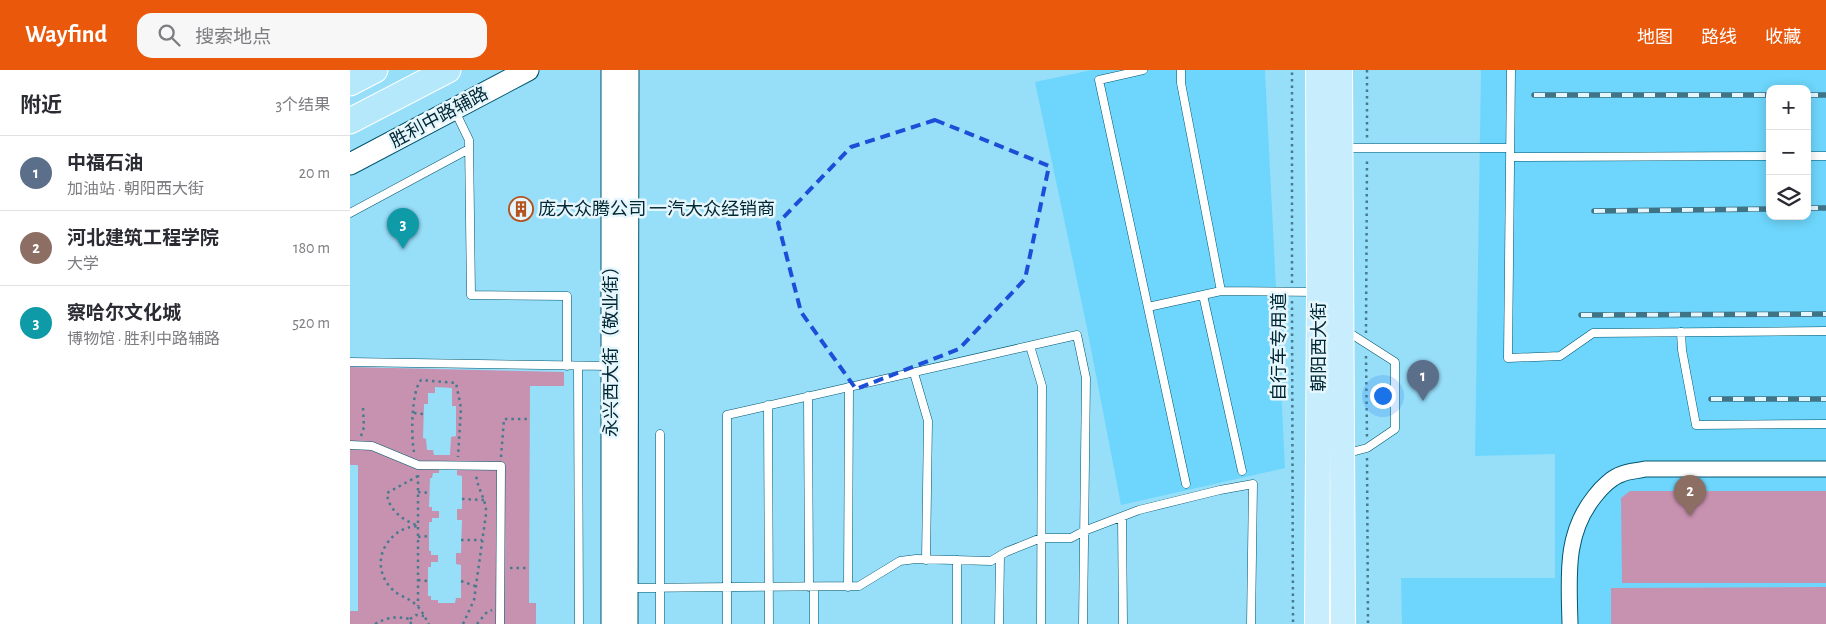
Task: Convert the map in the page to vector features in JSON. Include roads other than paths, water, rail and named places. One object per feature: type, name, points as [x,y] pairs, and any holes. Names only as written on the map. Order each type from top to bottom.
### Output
[{"type":"highway","points":[[350,83],[374,70]]},
{"type":"highway","points":[[353,111],[448,70]]},
{"type":"main road","name":"胜利中路辅路","points":[[350,164],[528,70]]},
{"type":"main road","name":"永兴西大街（敬业街）","points":[[612,70],[612,624]]},
{"type":"main road","name":"永兴西大街（敬业街）","points":[[628,70],[628,624]]},
{"type":"main road","name":"朝阳西大街","points":[[1322,71],[1340,148],[1343,624]]},
{"type":"main road","name":"朝阳西大街","points":[[1317,624],[1322,71]]},
{"type":"street","points":[[1570,624],[1569,572],[1573,537],[1583,511],[1601,489],[1621,474],[1644,470],[1826,469]]},
{"type":"lane","points":[[1143,70],[1099,80],[1186,484]]},
{"type":"lane","points":[[1180,70],[1221,291]]},
{"type":"lane","points":[[1510,70],[1508,358],[1560,356],[1593,333],[1826,331]]},
{"type":"lane","points":[[454,109],[469,140],[471,295],[567,296],[567,366]]},
{"type":"lane","points":[[1340,148],[1510,148]]},
{"type":"lane","points":[[350,213],[469,149]]},
{"type":"lane","points":[[1510,157],[1766,156]]},
{"type":"lane","points":[[1811,156],[1826,156]]},
{"type":"lane","points":[[1148,307],[1221,291],[1319,292]]},
{"type":"lane","points":[[1203,295],[1242,471]]},
{"type":"lane","points":[[1342,328],[1395,362],[1394,429],[1367,448],[1342,455]]},
{"type":"lane","points":[[1681,332],[1682,350],[1696,425],[1826,424]]},
{"type":"lane","points":[[727,624],[727,415],[1077,335],[1086,378],[1082,624]]},
{"type":"lane","points":[[1030,346],[1042,386],[1041,624]]},
{"type":"lane","points":[[350,362],[611,366]]},
{"type":"lane","points":[[578,366],[579,624]]},
{"type":"lane","points":[[914,372],[928,421],[926,560]]},
{"type":"lane","points":[[848,587],[849,388]]},
{"type":"lane","points":[[808,396],[814,624]]},
{"type":"lane","points":[[768,405],[769,624]]},
{"type":"lane","points":[[660,434],[660,624]]},
{"type":"lane","points":[[354,445],[372,446],[418,466],[501,466],[500,624]]},
{"type":"lane","points":[[628,588],[859,586],[900,561],[991,561],[1042,538],[1071,538],[1084,531],[1139,510],[1220,490],[1254,484],[1251,624]]},
{"type":"lane","points":[[1122,517],[1123,624]]},
{"type":"lane","points":[[999,624],[1000,556]]},
{"type":"lane","points":[[957,560],[957,624]]},
{"type":"railway","points":[[1534,95],[1766,95]]},
{"type":"railway","points":[[1811,95],[1826,95]]},
{"type":"railway","points":[[1811,208],[1826,208]]},
{"type":"railway","points":[[1594,211],[1766,209]]},
{"type":"railway","points":[[1581,315],[1826,314]]},
{"type":"railway","points":[[1711,399],[1826,399]]},
{"type":"place","name":"庞大众腾公司 一汽大众经销商","points":[[521,209]]},
{"type":"place","name":"察哈尔文化城","points":[[403,249]]},
{"type":"place","name":"中福石油","points":[[1423,401]]},
{"type":"place","name":"河北建筑工程学院","points":[[1690,516]]}]
